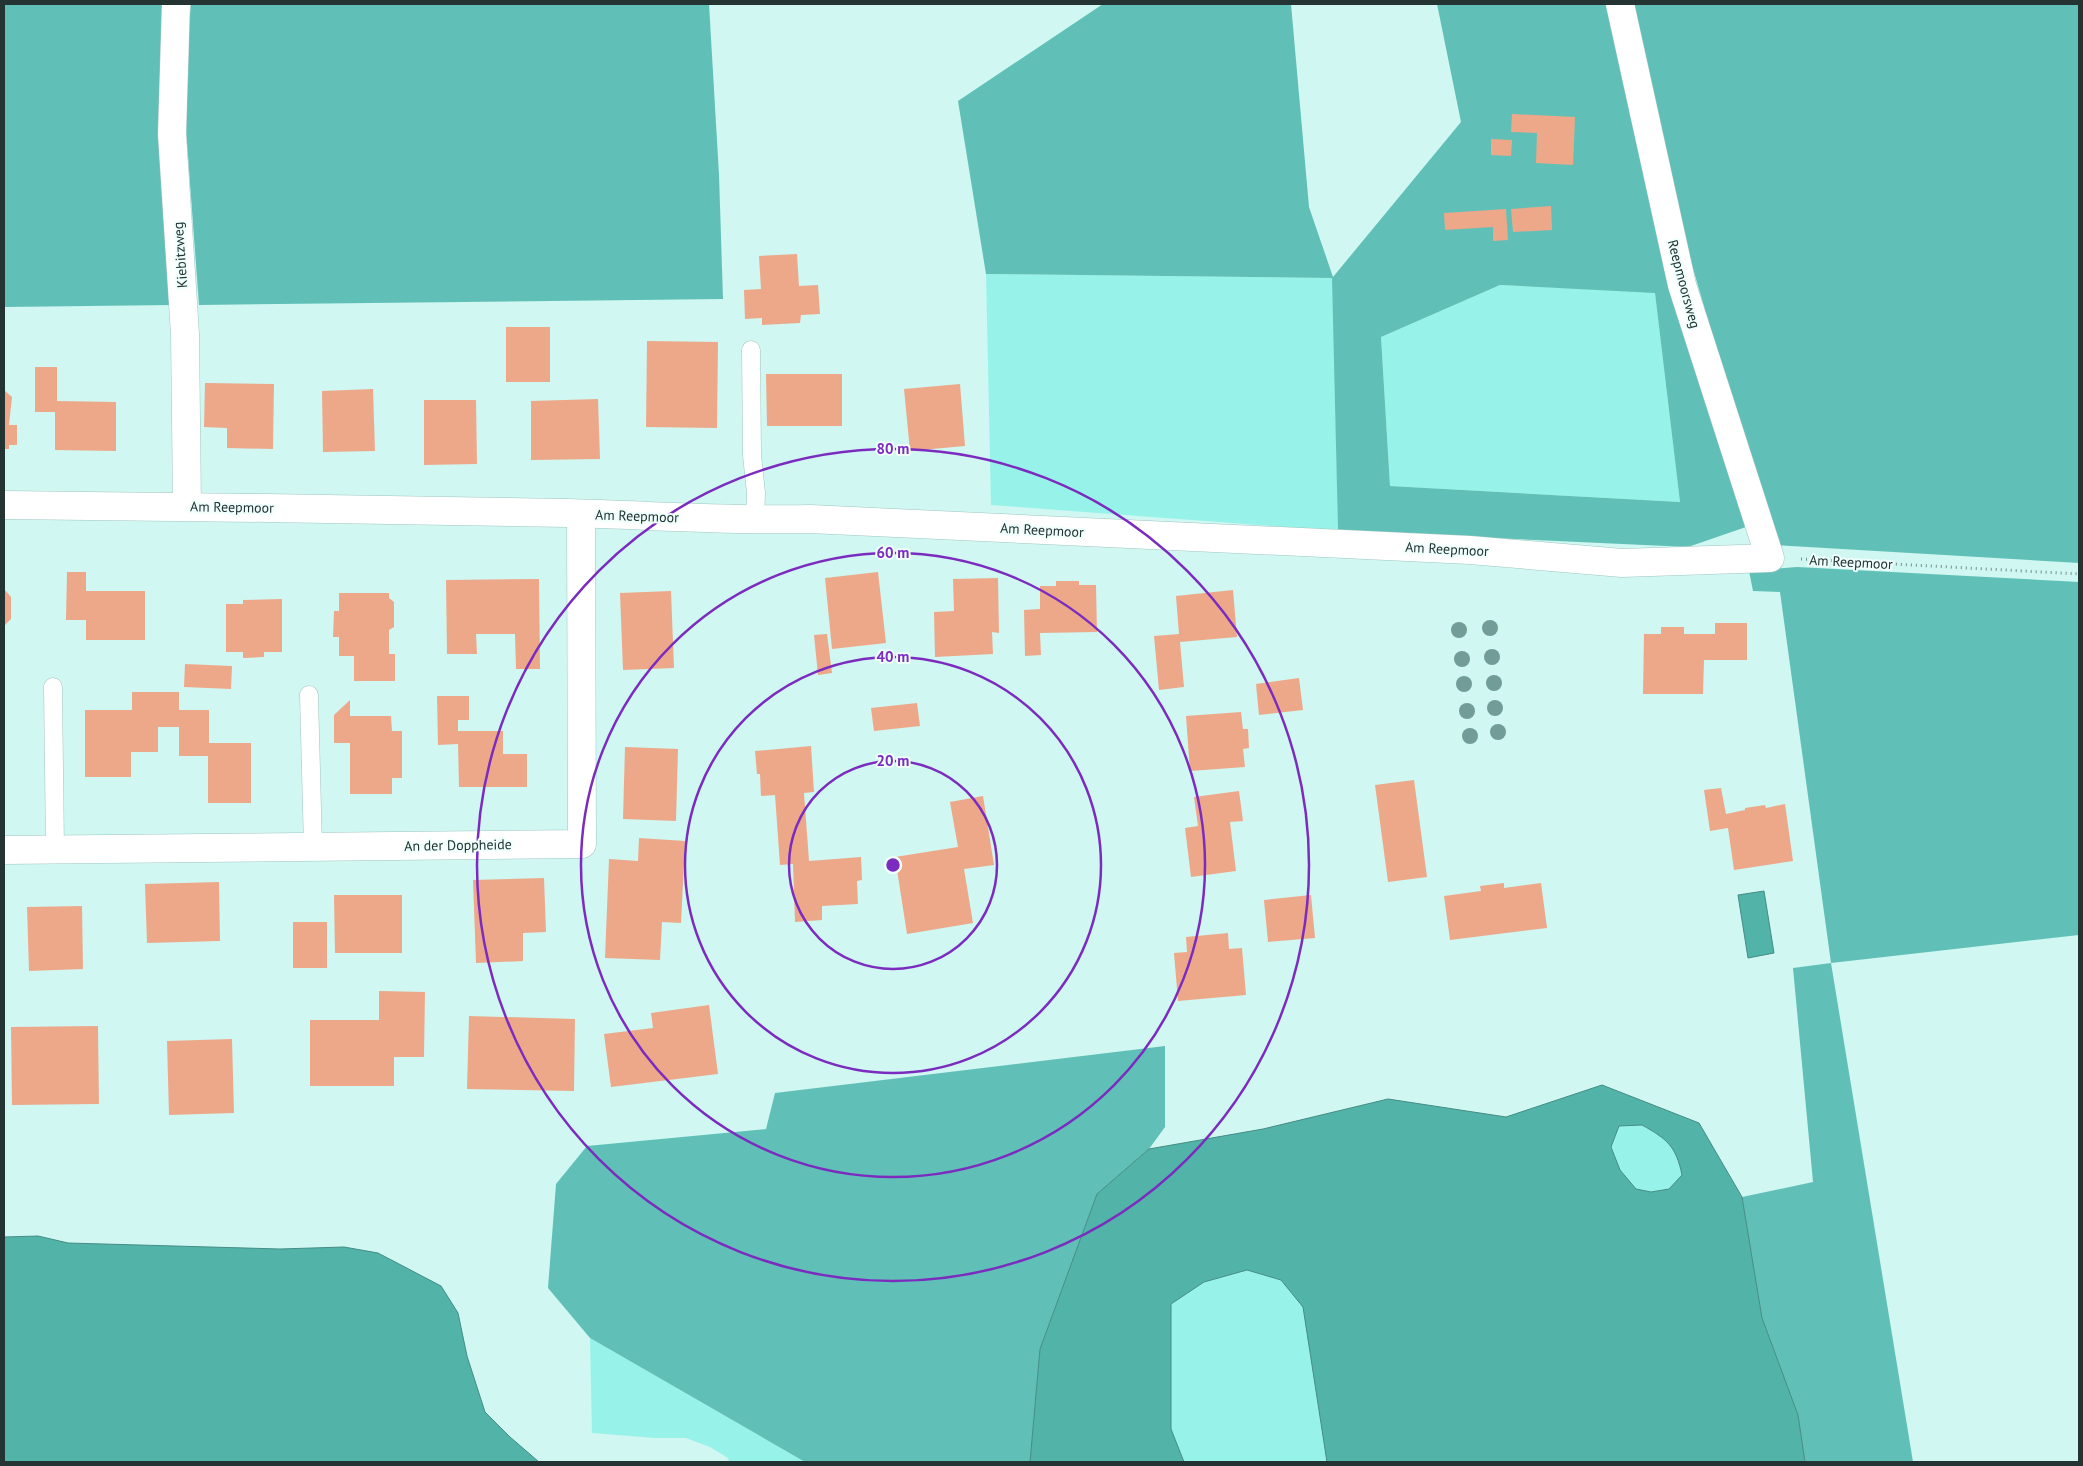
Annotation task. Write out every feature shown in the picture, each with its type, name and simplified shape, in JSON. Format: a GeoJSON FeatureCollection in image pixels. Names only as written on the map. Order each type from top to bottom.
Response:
{"type":"FeatureCollection","features":[{"type":"Feature","properties":{"kind":"street","name":"Kiebitzweg"},"geometry":{"type":"LineString","coordinates":[[176,4],[172,134],[185,334],[187,506]]}},
{"type":"Feature","properties":{"kind":"street","name":"Reepmoorsweg"},"geometry":{"type":"LineString","coordinates":[[1620,4],[1682,285],[1770,558]]}},
{"type":"Feature","properties":{"kind":"street","name":"Am Reepmoor"},"geometry":{"type":"LineString","coordinates":[[4,505],[187,506],[581,514],[755,520],[810,519],[1450,549],[1622,563],[1770,558]]}},
{"type":"Feature","properties":{"kind":"street","name":"An der Doppheide"},"geometry":{"type":"LineString","coordinates":[[4,850],[582,844],[581,514]]}},
{"type":"Feature","properties":{"kind":"lane"},"geometry":{"type":"LineString","coordinates":[[751,350],[752,455],[756,493],[755,520]]}},
{"type":"Feature","properties":{"kind":"lane"},"geometry":{"type":"LineString","coordinates":[[53,687],[55,850]]}},
{"type":"Feature","properties":{"kind":"lane"},"geometry":{"type":"LineString","coordinates":[[309,695],[313,847]]}},
{"type":"Feature","properties":{"kind":"path","name":"Am Reepmoor"},"geometry":{"type":"LineString","coordinates":[[1770,558],[2079,574]]}},
{"type":"Feature","properties":{"kind":"shaded area"},"geometry":{"type":"Polygon","coordinates":[[[4,4],[165,4],[173,305],[4,307],[4,4]]]}},
{"type":"Feature","properties":{"kind":"shaded area"},"geometry":{"type":"Polygon","coordinates":[[[191,4],[709,4],[719,175],[723,299],[199,305],[183,88],[191,4]]]}},
{"type":"Feature","properties":{"kind":"shaded area"},"geometry":{"type":"Polygon","coordinates":[[[1103,4],[1291,4],[1309,207],[1333,277],[1461,122],[1437,4],[1612,4],[1746,527],[1688,547],[1338,531],[1332,278],[986,274],[958,101],[1103,4]],[[1500,285],[1381,337],[1390,486],[1680,502],[1655,293],[1500,285]]]}},
{"type":"Feature","properties":{"kind":"shaded area"},"geometry":{"type":"Polygon","coordinates":[[[1631,4],[2079,4],[2079,563],[1773,545],[1690,258],[1631,4]]]}},
{"type":"Feature","properties":{"kind":"shaded area"},"geometry":{"type":"Polygon","coordinates":[[[986,274],[1333,278],[1338,531],[991,505],[986,274]]]}},
{"type":"Feature","properties":{"kind":"shaded area"},"geometry":{"type":"Polygon","coordinates":[[[1500,285],[1655,292],[1680,502],[1390,486],[1381,337],[1500,285]]]}},
{"type":"Feature","properties":{"kind":"shaded area"},"geometry":{"type":"Polygon","coordinates":[[[1797,567],[2079,582],[2079,935],[1831,963],[1780,592],[1753,591],[1749,571],[1797,567]]]}},
{"type":"Feature","properties":{"kind":"shaded area"},"geometry":{"type":"Polygon","coordinates":[[[1764,891],[1774,953],[1748,958],[1738,895],[1764,891]]]}},
{"type":"Feature","properties":{"kind":"shaded area"},"geometry":{"type":"Polygon","coordinates":[[[1831,963],[1913,1462],[1805,1462],[1798,1415],[1762,1318],[1742,1197],[1813,1182],[1793,968],[1831,963]]]}},
{"type":"Feature","properties":{"kind":"shaded area"},"geometry":{"type":"Polygon","coordinates":[[[1165,1046],[1165,1127],[1149,1149],[1097,1194],[1040,1349],[1030,1462],[805,1462],[590,1338],[548,1288],[556,1184],[587,1146],[766,1129],[775,1093],[1165,1046]]]}},
{"type":"Feature","properties":{"kind":"shaded area"},"geometry":{"type":"Polygon","coordinates":[[[1602,1085],[1699,1123],[1742,1197],[1762,1318],[1798,1415],[1805,1462],[1327,1462],[1303,1307],[1281,1280],[1247,1270],[1204,1282],[1171,1304],[1171,1429],[1184,1462],[1030,1462],[1040,1349],[1097,1194],[1149,1149],[1263,1129],[1388,1099],[1506,1117],[1602,1085]],[[1642,1125],[1619,1126],[1611,1147],[1620,1170],[1636,1189],[1651,1192],[1669,1189],[1682,1175],[1677,1157],[1669,1144],[1642,1125]]]}},
{"type":"Feature","properties":{"kind":"shaded area"},"geometry":{"type":"Polygon","coordinates":[[[1642,1125],[1664,1139],[1676,1156],[1682,1175],[1669,1189],[1651,1192],[1636,1189],[1620,1170],[1611,1147],[1619,1126],[1642,1125]]]}},
{"type":"Feature","properties":{"kind":"shaded area"},"geometry":{"type":"Polygon","coordinates":[[[38,1236],[68,1243],[280,1249],[344,1247],[378,1253],[441,1286],[458,1313],[467,1356],[485,1412],[539,1462],[4,1462],[4,1237],[38,1236]]]}},
{"type":"Feature","properties":{"kind":"shaded area"},"geometry":{"type":"Polygon","coordinates":[[[1247,1270],[1281,1280],[1303,1307],[1327,1462],[1184,1462],[1171,1429],[1171,1304],[1204,1282],[1247,1270]]]}},
{"type":"Feature","properties":{"kind":"shaded area"},"geometry":{"type":"Polygon","coordinates":[[[590,1338],[805,1462],[729,1462],[728,1458],[710,1447],[686,1438],[655,1438],[592,1433],[590,1338]]]}},
{"type":"Feature","properties":{"kind":"building"},"geometry":{"type":"Polygon","coordinates":[[[1512,114],[1575,117],[1573,165],[1536,163],[1537,133],[1511,132],[1512,114]]]}},
{"type":"Feature","properties":{"kind":"building"},"geometry":{"type":"Polygon","coordinates":[[[1491,139],[1512,140],[1511,156],[1491,155],[1491,139]]]}},
{"type":"Feature","properties":{"kind":"building"},"geometry":{"type":"Polygon","coordinates":[[[1551,206],[1552,230],[1513,232],[1511,209],[1551,206]]]}},
{"type":"Feature","properties":{"kind":"building"},"geometry":{"type":"Polygon","coordinates":[[[1506,209],[1508,240],[1493,241],[1493,227],[1445,230],[1444,213],[1506,209]]]}},
{"type":"Feature","properties":{"kind":"building"},"geometry":{"type":"Polygon","coordinates":[[[797,254],[799,286],[818,285],[820,314],[801,315],[800,323],[762,325],[762,318],[745,319],[744,290],[761,289],[759,256],[797,254]]]}},
{"type":"Feature","properties":{"kind":"building"},"geometry":{"type":"Polygon","coordinates":[[[506,327],[550,327],[550,382],[506,382],[506,327]]]}},
{"type":"Feature","properties":{"kind":"building"},"geometry":{"type":"Polygon","coordinates":[[[647,341],[718,342],[717,428],[646,427],[647,341]]]}},
{"type":"Feature","properties":{"kind":"building"},"geometry":{"type":"Polygon","coordinates":[[[35,367],[57,367],[57,401],[116,402],[116,451],[55,450],[55,412],[35,412],[35,367]]]}},
{"type":"Feature","properties":{"kind":"building"},"geometry":{"type":"Polygon","coordinates":[[[766,374],[842,374],[842,426],[767,426],[766,374]]]}},
{"type":"Feature","properties":{"kind":"building"},"geometry":{"type":"Polygon","coordinates":[[[205,383],[274,384],[273,449],[227,448],[227,428],[204,427],[205,383]]]}},
{"type":"Feature","properties":{"kind":"building"},"geometry":{"type":"Polygon","coordinates":[[[960,384],[965,446],[910,451],[904,389],[960,384]]]}},
{"type":"Feature","properties":{"kind":"building"},"geometry":{"type":"Polygon","coordinates":[[[373,389],[375,451],[323,452],[322,391],[373,389]]]}},
{"type":"Feature","properties":{"kind":"building"},"geometry":{"type":"Polygon","coordinates":[[[4,390],[12,397],[9,425],[17,425],[17,445],[9,445],[9,449],[4,449],[4,390]]]}},
{"type":"Feature","properties":{"kind":"building"},"geometry":{"type":"Polygon","coordinates":[[[598,399],[600,459],[531,460],[531,401],[598,399]]]}},
{"type":"Feature","properties":{"kind":"building"},"geometry":{"type":"Polygon","coordinates":[[[424,400],[476,400],[477,464],[424,465],[424,400]]]}},
{"type":"Feature","properties":{"kind":"building"},"geometry":{"type":"Polygon","coordinates":[[[67,572],[86,572],[86,591],[145,591],[145,640],[86,640],[86,620],[66,620],[67,572]]]}},
{"type":"Feature","properties":{"kind":"building"},"geometry":{"type":"Polygon","coordinates":[[[878,572],[886,643],[832,649],[825,578],[878,572]]]}},
{"type":"Feature","properties":{"kind":"building"},"geometry":{"type":"Polygon","coordinates":[[[998,578],[999,633],[992,632],[993,654],[935,657],[934,612],[954,611],[953,579],[998,578]]]}},
{"type":"Feature","properties":{"kind":"building"},"geometry":{"type":"Polygon","coordinates":[[[539,579],[540,669],[516,669],[515,634],[476,634],[477,654],[447,654],[446,580],[539,579]]]}},
{"type":"Feature","properties":{"kind":"building"},"geometry":{"type":"Polygon","coordinates":[[[1056,581],[1079,581],[1079,585],[1096,585],[1097,632],[1040,633],[1041,655],[1025,656],[1024,610],[1040,609],[1040,586],[1056,586],[1056,581]]]}},
{"type":"Feature","properties":{"kind":"building"},"geometry":{"type":"Polygon","coordinates":[[[4,589],[11,597],[11,619],[4,626],[4,589]]]}},
{"type":"Feature","properties":{"kind":"building"},"geometry":{"type":"Polygon","coordinates":[[[1233,590],[1237,637],[1180,642],[1184,687],[1159,690],[1154,636],[1179,634],[1176,596],[1233,590]]]}},
{"type":"Feature","properties":{"kind":"building"},"geometry":{"type":"Polygon","coordinates":[[[671,591],[674,668],[623,670],[620,593],[671,591]]]}},
{"type":"Feature","properties":{"kind":"building"},"geometry":{"type":"Polygon","coordinates":[[[339,593],[389,593],[389,598],[394,602],[394,627],[389,630],[389,654],[395,654],[395,681],[354,681],[354,656],[339,656],[339,637],[333,637],[334,611],[339,611],[339,593]]]}},
{"type":"Feature","properties":{"kind":"building"},"geometry":{"type":"Polygon","coordinates":[[[282,599],[282,652],[264,652],[264,657],[243,658],[243,652],[226,652],[226,604],[243,604],[243,600],[282,599]]]}},
{"type":"Feature","properties":{"kind":"building"},"geometry":{"type":"Polygon","coordinates":[[[1715,623],[1747,623],[1747,660],[1704,660],[1703,694],[1643,694],[1644,634],[1661,634],[1661,627],[1684,627],[1684,634],[1715,634],[1715,623]]]}},
{"type":"Feature","properties":{"kind":"building"},"geometry":{"type":"Polygon","coordinates":[[[827,634],[832,673],[818,675],[814,635],[827,634]]]}},
{"type":"Feature","properties":{"kind":"building"},"geometry":{"type":"Polygon","coordinates":[[[185,664],[232,666],[231,689],[184,687],[185,664]]]}},
{"type":"Feature","properties":{"kind":"building"},"geometry":{"type":"Polygon","coordinates":[[[1299,678],[1303,710],[1259,715],[1256,684],[1299,678]]]}},
{"type":"Feature","properties":{"kind":"building"},"geometry":{"type":"Polygon","coordinates":[[[132,692],[179,692],[179,710],[209,710],[209,743],[251,743],[251,803],[208,803],[208,756],[179,756],[179,727],[158,727],[158,752],[131,752],[131,777],[85,777],[85,710],[132,710],[132,692]]]}},
{"type":"Feature","properties":{"kind":"building"},"geometry":{"type":"Polygon","coordinates":[[[437,696],[469,696],[469,720],[458,720],[458,731],[503,731],[503,754],[527,754],[527,787],[459,787],[458,744],[438,745],[437,696]]]}},
{"type":"Feature","properties":{"kind":"building"},"geometry":{"type":"Polygon","coordinates":[[[350,700],[350,716],[391,716],[392,731],[402,731],[402,778],[392,778],[392,794],[350,794],[350,743],[334,743],[334,715],[350,700]]]}},
{"type":"Feature","properties":{"kind":"building"},"geometry":{"type":"Polygon","coordinates":[[[917,703],[920,726],[874,731],[871,708],[917,703]]]}},
{"type":"Feature","properties":{"kind":"building"},"geometry":{"type":"Polygon","coordinates":[[[1241,712],[1243,729],[1248,729],[1249,748],[1243,749],[1245,767],[1190,771],[1186,716],[1241,712]]]}},
{"type":"Feature","properties":{"kind":"building"},"geometry":{"type":"Polygon","coordinates":[[[811,746],[814,792],[804,793],[809,861],[861,857],[862,880],[857,881],[858,904],[822,906],[822,920],[795,922],[793,864],[780,865],[775,795],[761,796],[760,774],[757,774],[755,751],[811,746]]]}},
{"type":"Feature","properties":{"kind":"building"},"geometry":{"type":"Polygon","coordinates":[[[625,747],[678,749],[676,821],[623,819],[625,747]]]}},
{"type":"Feature","properties":{"kind":"building"},"geometry":{"type":"Polygon","coordinates":[[[1414,780],[1427,877],[1388,882],[1375,785],[1414,780]]]}},
{"type":"Feature","properties":{"kind":"building"},"geometry":{"type":"Polygon","coordinates":[[[1721,788],[1726,814],[1745,810],[1745,808],[1765,805],[1766,808],[1785,804],[1793,861],[1734,870],[1728,828],[1710,831],[1704,790],[1721,788]]]}},
{"type":"Feature","properties":{"kind":"building"},"geometry":{"type":"Polygon","coordinates":[[[1239,791],[1243,821],[1230,822],[1236,871],[1191,877],[1185,828],[1198,826],[1194,797],[1239,791]]]}},
{"type":"Feature","properties":{"kind":"building"},"geometry":{"type":"Polygon","coordinates":[[[983,796],[994,865],[964,869],[973,923],[907,934],[895,857],[958,847],[950,802],[983,796]]]}},
{"type":"Feature","properties":{"kind":"building"},"geometry":{"type":"Polygon","coordinates":[[[639,838],[685,841],[681,923],[662,922],[660,960],[605,958],[609,859],[638,861],[639,838]]]}},
{"type":"Feature","properties":{"kind":"building"},"geometry":{"type":"Polygon","coordinates":[[[544,878],[546,932],[523,933],[523,961],[476,963],[473,880],[544,878]]]}},
{"type":"Feature","properties":{"kind":"building"},"geometry":{"type":"Polygon","coordinates":[[[219,882],[220,941],[147,943],[145,884],[219,882]]]}},
{"type":"Feature","properties":{"kind":"building"},"geometry":{"type":"Polygon","coordinates":[[[1504,883],[1504,888],[1541,883],[1547,928],[1450,940],[1444,896],[1481,891],[1480,886],[1504,883]]]}},
{"type":"Feature","properties":{"kind":"building"},"geometry":{"type":"Polygon","coordinates":[[[334,895],[402,895],[402,953],[335,953],[334,895]]]}},
{"type":"Feature","properties":{"kind":"building"},"geometry":{"type":"Polygon","coordinates":[[[1311,895],[1315,938],[1268,942],[1264,900],[1311,895]]]}},
{"type":"Feature","properties":{"kind":"building"},"geometry":{"type":"Polygon","coordinates":[[[82,906],[83,969],[29,971],[27,907],[82,906]]]}},
{"type":"Feature","properties":{"kind":"building"},"geometry":{"type":"Polygon","coordinates":[[[293,922],[327,922],[327,968],[293,968],[293,922]]]}},
{"type":"Feature","properties":{"kind":"building"},"geometry":{"type":"Polygon","coordinates":[[[1228,933],[1229,949],[1242,948],[1246,995],[1178,1001],[1174,953],[1187,952],[1186,937],[1228,933]]]}},
{"type":"Feature","properties":{"kind":"building"},"geometry":{"type":"Polygon","coordinates":[[[379,991],[425,992],[424,1057],[394,1057],[394,1086],[310,1086],[310,1020],[379,1020],[379,991]]]}},
{"type":"Feature","properties":{"kind":"building"},"geometry":{"type":"Polygon","coordinates":[[[709,1005],[718,1074],[611,1087],[604,1034],[653,1028],[651,1013],[709,1005]]]}},
{"type":"Feature","properties":{"kind":"building"},"geometry":{"type":"Polygon","coordinates":[[[469,1016],[575,1019],[574,1091],[467,1089],[469,1016]]]}},
{"type":"Feature","properties":{"kind":"building"},"geometry":{"type":"Polygon","coordinates":[[[98,1026],[99,1104],[12,1105],[11,1027],[98,1026]]]}},
{"type":"Feature","properties":{"kind":"building"},"geometry":{"type":"Polygon","coordinates":[[[232,1039],[234,1113],[169,1115],[167,1041],[232,1039]]]}}]}
